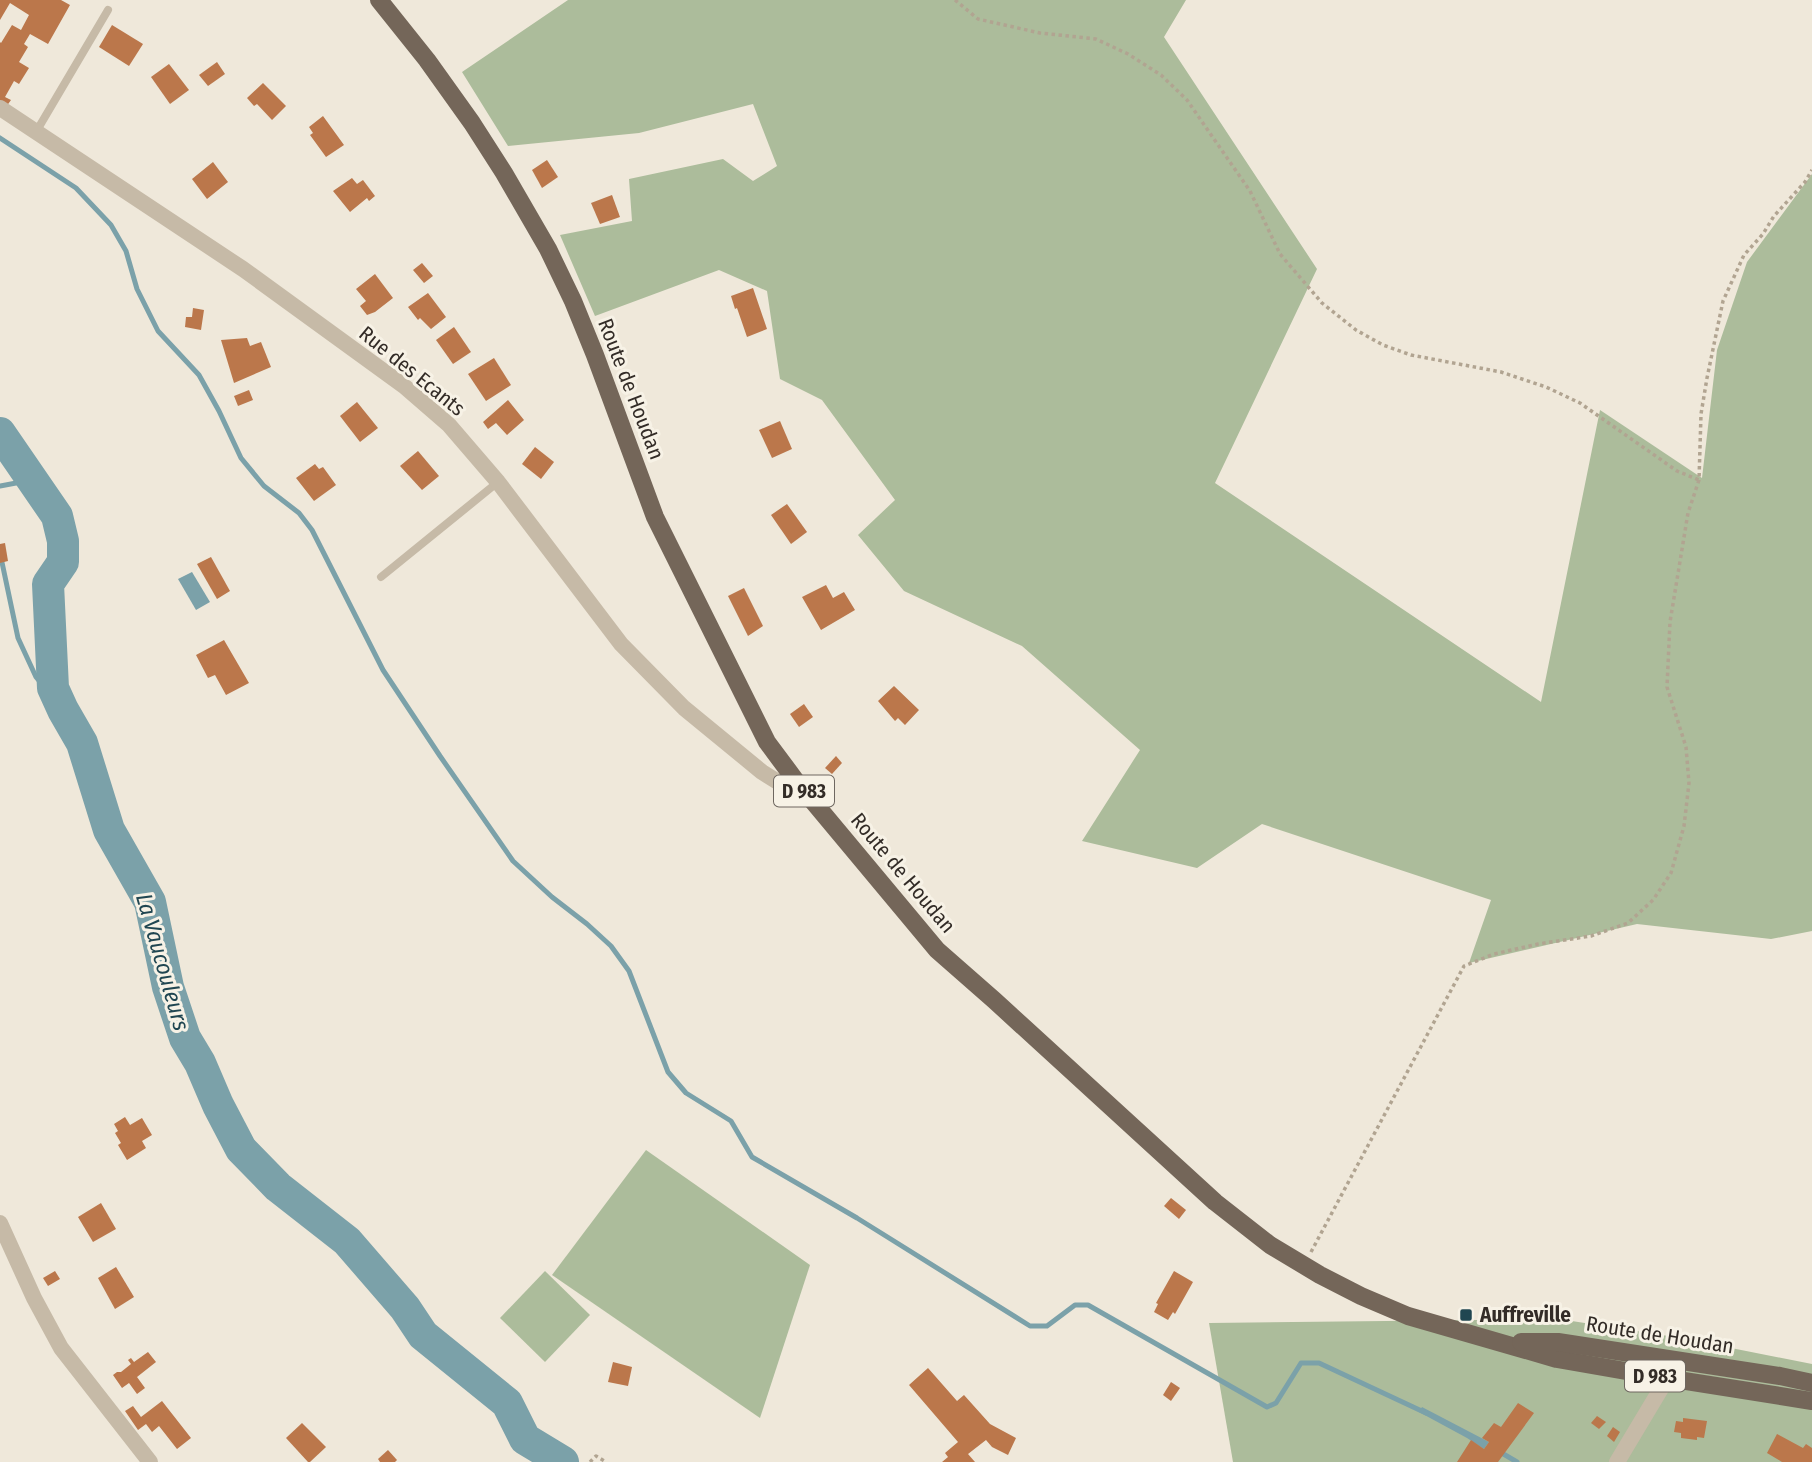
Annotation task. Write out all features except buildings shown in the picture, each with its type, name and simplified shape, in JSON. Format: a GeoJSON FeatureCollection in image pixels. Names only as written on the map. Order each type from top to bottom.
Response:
{"type":"FeatureCollection","features":[{"type":"Feature","properties":{"kind":"main road","name":"Route de Houdan"},"geometry":{"type":"LineString","coordinates":[[379,0],[427,60],[472,123],[548,249],[595,355],[655,517],[766,742],[937,950],[1215,1202],[1265,1241],[1304,1266],[1354,1292],[1408,1316],[1557,1359],[1812,1401]]}},
{"type":"Feature","properties":{"kind":"main road","name":"Route de Houdan"},"geometry":{"type":"LineString","coordinates":[[1500,1342],[1558,1342],[1812,1383]]}},
{"type":"Feature","properties":{"kind":"street","name":"Rue des Ecants"},"geometry":{"type":"LineString","coordinates":[[0,108],[243,269],[404,386],[449,425],[498,482],[621,644],[684,708],[762,772],[786,787],[796,781]]}},
{"type":"Feature","properties":{"kind":"street"},"geometry":{"type":"LineString","coordinates":[[0,1223],[34,1298],[61,1348],[150,1462]]}},
{"type":"Feature","properties":{"kind":"street"},"geometry":{"type":"LineString","coordinates":[[1617,1462],[1666,1378],[1671,1360]]}},
{"type":"Feature","properties":{"kind":"lane"},"geometry":{"type":"LineString","coordinates":[[36,132],[108,10]]}},
{"type":"Feature","properties":{"kind":"lane"},"geometry":{"type":"LineString","coordinates":[[381,577],[498,482]]}},
{"type":"Feature","properties":{"kind":"path"},"geometry":{"type":"LineString","coordinates":[[955,0],[978,19],[1040,33],[1096,39],[1128,54],[1161,75],[1187,100],[1250,191],[1280,254],[1322,303],[1356,330],[1383,345],[1411,355],[1502,372],[1546,387],[1580,403],[1677,471],[1699,480]]}},
{"type":"Feature","properties":{"kind":"path"},"geometry":{"type":"LineString","coordinates":[[1304,1266],[1464,966],[1494,954],[1591,936],[1628,923],[1653,900],[1671,873],[1684,826],[1689,783],[1686,747],[1667,687],[1670,622],[1688,513],[1699,480],[1701,414],[1723,301],[1744,254],[1763,234],[1774,216],[1805,182],[1812,170]]}},
{"type":"Feature","properties":{"kind":"path"},"geometry":{"type":"LineString","coordinates":[[590,1462],[596,1457],[606,1462]]}},
{"type":"Feature","properties":{"kind":"green space"},"geometry":{"type":"Polygon","coordinates":[[[568,0],[1186,0],[1164,37],[1317,269],[1215,483],[1541,702],[1600,410],[1702,478],[1717,350],[1747,262],[1812,174],[1812,931],[1771,939],[1637,924],[1469,963],[1491,900],[1262,824],[1197,868],[1082,841],[1140,750],[1022,646],[904,591],[858,535],[895,500],[822,400],[780,379],[767,291],[719,270],[595,316],[560,235],[632,221],[629,179],[723,159],[753,181],[777,166],[753,104],[639,133],[508,146],[462,72],[568,0]]]}},
{"type":"Feature","properties":{"kind":"green space"},"geometry":{"type":"Polygon","coordinates":[[[646,1150],[810,1265],[760,1418],[552,1275],[646,1150]]]}},
{"type":"Feature","properties":{"kind":"green space"},"geometry":{"type":"Polygon","coordinates":[[[545,1271],[590,1315],[545,1362],[500,1318],[545,1271]]]}},
{"type":"Feature","properties":{"kind":"green space"},"geometry":{"type":"Polygon","coordinates":[[[1559,1319],[1681,1338],[1812,1364],[1812,1462],[1233,1462],[1209,1323],[1559,1319]]]}},
{"type":"Feature","properties":{"kind":"water"},"geometry":{"type":"Polygon","coordinates":[[[192,572],[210,602],[196,610],[178,579],[192,572]]]}},
{"type":"Feature","properties":{"kind":"water"},"geometry":{"type":"Polygon","coordinates":[[[1422,1407],[1489,1442],[1484,1449],[1419,1412],[1422,1407]]]}},
{"type":"Feature","properties":{"kind":"waterway"},"geometry":{"type":"LineString","coordinates":[[0,138],[76,188],[111,225],[126,251],[137,289],[158,331],[199,375],[241,458],[264,486],[299,513],[312,530],[383,670],[440,756],[513,861],[611,946],[629,971],[668,1072],[686,1093],[731,1121],[752,1157],[857,1218],[1030,1326],[1047,1326],[1075,1305],[1088,1305],[1267,1407],[1276,1403],[1301,1363],[1319,1363],[1426,1413]]}},
{"type":"Feature","properties":{"kind":"waterway","name":"La Vaucouleurs"},"geometry":{"type":"LineString","coordinates":[[0,433],[57,516],[63,541],[63,562],[48,584],[53,688],[82,743],[109,830],[150,902],[168,987],[185,1038],[200,1063],[241,1149],[278,1187],[347,1241],[405,1308],[423,1335],[507,1403],[525,1439],[563,1462]]}},
{"type":"Feature","properties":{"kind":"waterway"},"geometry":{"type":"LineString","coordinates":[[0,486],[32,480]]}},
{"type":"Feature","properties":{"kind":"waterway"},"geometry":{"type":"LineString","coordinates":[[0,553],[18,638],[36,677],[63,710]]}},
{"type":"Feature","properties":{"kind":"waterway"},"geometry":{"type":"LineString","coordinates":[[1500,1452],[1517,1462]]}},
{"type":"Feature","properties":{"kind":"place","name":"Auffreville"},"geometry":{"type":"Point","coordinates":[1466,1315]}}]}
